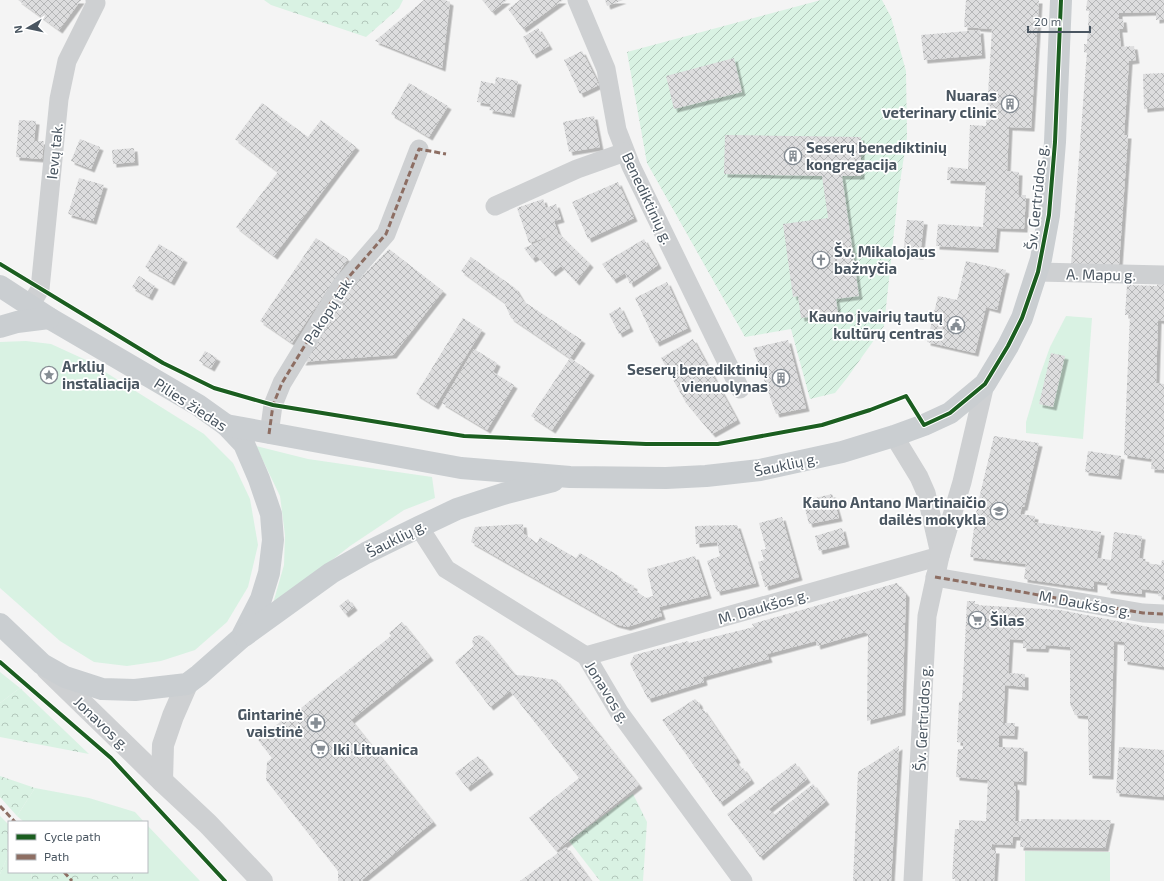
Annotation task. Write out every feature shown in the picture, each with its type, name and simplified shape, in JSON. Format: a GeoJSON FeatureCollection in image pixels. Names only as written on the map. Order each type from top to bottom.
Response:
{"type":"FeatureCollection","features":[{"type":"Feature","properties":{"kind":"main road","name":"Šv. Gertrūdos g."},"geometry":{"type":"LineString","coordinates":[[985,384],[1008,346],[1022,318],[1038,272],[1049,215],[1055,142],[1061,0]]}},
{"type":"Feature","properties":{"kind":"main road"},"geometry":{"type":"LineString","coordinates":[[0,286],[49,318]]}},
{"type":"Feature","properties":{"kind":"main road"},"geometry":{"type":"LineString","coordinates":[[0,327],[17,322],[49,318]]}},
{"type":"Feature","properties":{"kind":"main road","name":"Pilies žiedas"},"geometry":{"type":"LineString","coordinates":[[49,318],[198,405],[226,425],[244,444],[259,479],[271,514],[273,540],[269,573],[263,592],[241,638],[187,684]]}},
{"type":"Feature","properties":{"kind":"main road","name":"Šauklių g."},"geometry":{"type":"LineString","coordinates":[[226,425],[461,468],[570,477],[706,476],[760,470],[842,452],[894,436],[924,425],[950,413],[985,384]]}},
{"type":"Feature","properties":{"kind":"main road","name":"Šauklių g."},"geometry":{"type":"LineString","coordinates":[[241,638],[331,573],[419,526],[457,509],[503,494],[570,477]]}},
{"type":"Feature","properties":{"kind":"main road"},"geometry":{"type":"LineString","coordinates":[[0,624],[42,664],[65,678],[102,689],[135,690],[187,684]]}},
{"type":"Feature","properties":{"kind":"street","name":"Ievų tak."},"geometry":{"type":"LineString","coordinates":[[30,306],[40,289],[59,99],[67,61],[96,3],[95,0]]}},
{"type":"Feature","properties":{"kind":"street","name":"Benediktinių g."},"geometry":{"type":"LineString","coordinates":[[577,0],[591,30],[606,69],[617,130],[625,152],[740,389]]}},
{"type":"Feature","properties":{"kind":"street","name":"Pakopų tak."},"geometry":{"type":"LineString","coordinates":[[269,434],[272,405],[282,383],[341,286],[386,234],[419,149]]}},
{"type":"Feature","properties":{"kind":"street"},"geometry":{"type":"LineString","coordinates":[[495,206],[577,169],[625,152]]}},
{"type":"Feature","properties":{"kind":"street","name":"A. Mapu g."},"geometry":{"type":"LineString","coordinates":[[1038,272],[1164,275]]}},
{"type":"Feature","properties":{"kind":"street","name":"Šv. Gertrūdos g."},"geometry":{"type":"LineString","coordinates":[[914,881],[928,616],[940,556],[962,482],[985,384]]}},
{"type":"Feature","properties":{"kind":"street","name":"Šv. Gertrūdos g."},"geometry":{"type":"LineString","coordinates":[[894,436],[919,477],[926,493],[940,556]]}},
{"type":"Feature","properties":{"kind":"street","name":"Jonavos g."},"geometry":{"type":"LineString","coordinates":[[419,526],[446,569],[586,656],[619,712],[743,881]]}},
{"type":"Feature","properties":{"kind":"street","name":"M. Daukšos g."},"geometry":{"type":"LineString","coordinates":[[586,656],[940,556]]}},
{"type":"Feature","properties":{"kind":"street","name":"M. Daukšos g."},"geometry":{"type":"LineString","coordinates":[[935,577],[1144,613],[1164,614]]}},
{"type":"Feature","properties":{"kind":"street","name":"Jonavos g."},"geometry":{"type":"LineString","coordinates":[[42,664],[208,824],[262,881]]}},
{"type":"Feature","properties":{"kind":"street"},"geometry":{"type":"LineString","coordinates":[[162,781],[163,745],[173,716],[187,684]]}},
{"type":"Feature","properties":{"kind":"green space"},"geometry":{"type":"Polygon","coordinates":[[[264,0],[403,0],[399,8],[366,37],[271,5],[264,0]]]}},
{"type":"Feature","properties":{"kind":"green space"},"geometry":{"type":"Polygon","coordinates":[[[821,0],[882,0],[891,17],[906,71],[907,137],[898,195],[884,326],[835,393],[810,399],[791,329],[745,337],[647,163],[627,52],[821,0]]]}},
{"type":"Feature","properties":{"kind":"green space"},"geometry":{"type":"Polygon","coordinates":[[[1066,316],[1092,318],[1083,439],[1026,433],[1026,422],[1040,375],[1050,347],[1066,316]]]}},
{"type":"Feature","properties":{"kind":"green space"},"geometry":{"type":"Polygon","coordinates":[[[26,341],[51,344],[86,360],[204,434],[233,463],[250,499],[258,545],[248,587],[227,622],[195,650],[161,661],[127,666],[94,662],[60,641],[0,588],[0,342],[26,341]]]}},
{"type":"Feature","properties":{"kind":"green space"},"geometry":{"type":"Polygon","coordinates":[[[256,446],[308,459],[432,477],[435,498],[404,510],[350,546],[272,607],[284,565],[285,535],[280,496],[256,446]]]}},
{"type":"Feature","properties":{"kind":"green space"},"geometry":{"type":"Polygon","coordinates":[[[0,672],[20,688],[0,703],[0,672]]]}},
{"type":"Feature","properties":{"kind":"green space"},"geometry":{"type":"Polygon","coordinates":[[[20,688],[89,754],[0,737],[0,703],[20,688]]]}},
{"type":"Feature","properties":{"kind":"green space"},"geometry":{"type":"Polygon","coordinates":[[[0,776],[35,788],[17,816],[0,797],[0,776]]]}},
{"type":"Feature","properties":{"kind":"green space"},"geometry":{"type":"Polygon","coordinates":[[[35,788],[89,798],[135,812],[143,821],[23,821],[17,816],[35,788]]]}},
{"type":"Feature","properties":{"kind":"green space"},"geometry":{"type":"Polygon","coordinates":[[[633,794],[647,822],[643,881],[600,881],[569,841],[633,794]]]}},
{"type":"Feature","properties":{"kind":"green space"},"geometry":{"type":"Polygon","coordinates":[[[0,816],[8,824],[8,842],[7,858],[0,874],[0,816]]]}},
{"type":"Feature","properties":{"kind":"green space"},"geometry":{"type":"Polygon","coordinates":[[[148,826],[200,881],[135,881],[131,873],[148,873],[148,826]]]}},
{"type":"Feature","properties":{"kind":"green space"},"geometry":{"type":"Polygon","coordinates":[[[8,849],[8,873],[32,873],[31,881],[0,881],[0,874],[7,858],[8,849]]]}},
{"type":"Feature","properties":{"kind":"green space"},"geometry":{"type":"Polygon","coordinates":[[[1025,851],[1110,852],[1110,881],[1025,881],[1025,851]]]}},
{"type":"Feature","properties":{"kind":"green space"},"geometry":{"type":"Polygon","coordinates":[[[32,873],[131,873],[135,881],[31,881],[32,873]]]}},
{"type":"Feature","properties":{"kind":"building"},"geometry":{"type":"Polygon","coordinates":[[[18,0],[81,0],[59,30],[18,0]]]}},
{"type":"Feature","properties":{"kind":"building"},"geometry":{"type":"Polygon","coordinates":[[[424,0],[445,0],[450,2],[442,68],[375,41],[424,0]]]}},
{"type":"Feature","properties":{"kind":"building"},"geometry":{"type":"Polygon","coordinates":[[[482,0],[507,0],[492,12],[482,0]]]}},
{"type":"Feature","properties":{"kind":"building"},"geometry":{"type":"Polygon","coordinates":[[[520,0],[563,0],[523,29],[508,9],[520,0]]]}},
{"type":"Feature","properties":{"kind":"building"},"geometry":{"type":"Polygon","coordinates":[[[605,0],[623,0],[607,6],[605,0]]]}},
{"type":"Feature","properties":{"kind":"building"},"geometry":{"type":"Polygon","coordinates":[[[966,0],[1039,0],[1031,128],[1009,127],[1007,171],[1019,172],[1018,195],[1026,195],[1024,229],[997,228],[995,249],[936,246],[938,224],[983,227],[986,182],[947,180],[948,167],[968,169],[970,125],[986,126],[992,29],[964,27],[966,0]]]}},
{"type":"Feature","properties":{"kind":"building"},"geometry":{"type":"Polygon","coordinates":[[[1164,0],[1164,19],[1156,20],[1156,12],[1119,13],[1119,19],[1123,19],[1124,29],[1119,29],[1121,47],[1134,46],[1136,60],[1129,61],[1124,135],[1128,135],[1119,265],[1071,264],[1087,53],[1084,52],[1084,44],[1087,44],[1089,11],[1086,11],[1087,1],[1164,0]]]}},
{"type":"Feature","properties":{"kind":"building"},"geometry":{"type":"Polygon","coordinates":[[[538,28],[549,46],[533,55],[523,37],[538,28]]]}},
{"type":"Feature","properties":{"kind":"building"},"geometry":{"type":"Polygon","coordinates":[[[980,30],[982,55],[924,60],[921,35],[980,30]]]}},
{"type":"Feature","properties":{"kind":"building"},"geometry":{"type":"Polygon","coordinates":[[[582,51],[599,85],[580,94],[564,60],[582,51]]]}},
{"type":"Feature","properties":{"kind":"building"},"geometry":{"type":"Polygon","coordinates":[[[734,58],[742,92],[674,109],[666,76],[734,58]]]}},
{"type":"Feature","properties":{"kind":"building"},"geometry":{"type":"Polygon","coordinates":[[[1164,73],[1164,107],[1144,109],[1143,74],[1164,73]]]}},
{"type":"Feature","properties":{"kind":"building"},"geometry":{"type":"Polygon","coordinates":[[[496,77],[518,81],[511,114],[489,110],[491,104],[477,102],[481,81],[495,84],[496,77]]]}},
{"type":"Feature","properties":{"kind":"building"},"geometry":{"type":"Polygon","coordinates":[[[409,83],[448,106],[429,137],[391,114],[409,83]]]}},
{"type":"Feature","properties":{"kind":"building"},"geometry":{"type":"Polygon","coordinates":[[[262,103],[308,137],[321,120],[356,147],[274,256],[236,227],[278,172],[235,139],[262,103]]]}},
{"type":"Feature","properties":{"kind":"building"},"geometry":{"type":"Polygon","coordinates":[[[594,116],[600,147],[569,152],[563,122],[594,116]]]}},
{"type":"Feature","properties":{"kind":"building"},"geometry":{"type":"Polygon","coordinates":[[[19,120],[36,121],[34,141],[44,141],[42,159],[16,157],[19,120]]]}},
{"type":"Feature","properties":{"kind":"building"},"geometry":{"type":"Polygon","coordinates":[[[725,135],[861,137],[861,176],[842,176],[859,296],[836,299],[838,313],[801,318],[798,296],[793,297],[783,224],[828,218],[822,176],[724,174],[725,135]]]}},
{"type":"Feature","properties":{"kind":"building"},"geometry":{"type":"Polygon","coordinates":[[[80,139],[100,147],[91,169],[71,161],[80,139]]]}},
{"type":"Feature","properties":{"kind":"building"},"geometry":{"type":"Polygon","coordinates":[[[134,148],[135,162],[113,164],[112,150],[134,148]]]}},
{"type":"Feature","properties":{"kind":"building"},"geometry":{"type":"Polygon","coordinates":[[[79,178],[104,185],[93,221],[68,214],[79,178]]]}},
{"type":"Feature","properties":{"kind":"building"},"geometry":{"type":"Polygon","coordinates":[[[618,182],[634,218],[588,239],[572,202],[618,182]]]}},
{"type":"Feature","properties":{"kind":"building"},"geometry":{"type":"Polygon","coordinates":[[[543,199],[546,208],[556,204],[561,219],[554,221],[558,233],[590,264],[576,282],[561,266],[552,273],[537,256],[532,259],[524,248],[554,235],[529,243],[517,208],[543,199]]]}},
{"type":"Feature","properties":{"kind":"building"},"geometry":{"type":"Polygon","coordinates":[[[907,220],[924,221],[920,256],[903,254],[907,220]]]}},
{"type":"Feature","properties":{"kind":"building"},"geometry":{"type":"Polygon","coordinates":[[[316,238],[348,259],[292,343],[260,321],[316,238]]]}},
{"type":"Feature","properties":{"kind":"building"},"geometry":{"type":"Polygon","coordinates":[[[644,239],[658,265],[630,284],[625,273],[613,280],[602,264],[644,239]]]}},
{"type":"Feature","properties":{"kind":"building"},"geometry":{"type":"Polygon","coordinates":[[[159,244],[184,259],[171,282],[145,267],[159,244]]]}},
{"type":"Feature","properties":{"kind":"building"},"geometry":{"type":"Polygon","coordinates":[[[389,249],[443,291],[393,355],[302,362],[341,297],[389,249]]]}},
{"type":"Feature","properties":{"kind":"building"},"geometry":{"type":"Polygon","coordinates":[[[471,257],[515,288],[523,301],[582,340],[570,358],[511,318],[504,302],[461,271],[471,257]]]}},
{"type":"Feature","properties":{"kind":"building"},"geometry":{"type":"Polygon","coordinates":[[[966,261],[1006,270],[997,310],[986,307],[975,353],[927,342],[938,296],[957,300],[966,261]]]}},
{"type":"Feature","properties":{"kind":"building"},"geometry":{"type":"Polygon","coordinates":[[[139,276],[155,286],[149,297],[132,287],[139,276]]]}},
{"type":"Feature","properties":{"kind":"building"},"geometry":{"type":"Polygon","coordinates":[[[1157,280],[1164,281],[1164,321],[1158,320],[1156,383],[1164,384],[1164,470],[1151,469],[1152,459],[1124,455],[1130,315],[1125,315],[1127,285],[1157,286],[1157,280]]]}},
{"type":"Feature","properties":{"kind":"building"},"geometry":{"type":"Polygon","coordinates":[[[667,282],[688,328],[656,343],[635,298],[667,282]]]}},
{"type":"Feature","properties":{"kind":"building"},"geometry":{"type":"Polygon","coordinates":[[[620,307],[630,328],[619,334],[609,314],[620,307]]]}},
{"type":"Feature","properties":{"kind":"building"},"geometry":{"type":"Polygon","coordinates":[[[463,318],[482,330],[435,406],[416,394],[463,318]]]}},
{"type":"Feature","properties":{"kind":"building"},"geometry":{"type":"Polygon","coordinates":[[[693,339],[737,420],[712,434],[686,403],[661,358],[693,339]]]}},
{"type":"Feature","properties":{"kind":"building","name":"Seserų benediktinių vienuolynas"},"geometry":{"type":"Polygon","coordinates":[[[788,340],[806,408],[776,414],[753,348],[788,340]]]}},
{"type":"Feature","properties":{"kind":"building"},"geometry":{"type":"Polygon","coordinates":[[[474,349],[497,363],[493,372],[514,385],[487,430],[442,403],[474,349]]]}},
{"type":"Feature","properties":{"kind":"building"},"geometry":{"type":"Polygon","coordinates":[[[205,351],[217,358],[211,368],[199,361],[205,351]]]}},
{"type":"Feature","properties":{"kind":"building"},"geometry":{"type":"Polygon","coordinates":[[[1051,353],[1065,356],[1053,407],[1039,404],[1051,353]]]}},
{"type":"Feature","properties":{"kind":"building"},"geometry":{"type":"Polygon","coordinates":[[[570,358],[591,372],[552,430],[531,416],[570,358]]]}},
{"type":"Feature","properties":{"kind":"building","name":"Kauno Antano Martinaičio dailės mokykla"},"geometry":{"type":"Polygon","coordinates":[[[994,436],[1039,443],[1024,507],[1022,507],[1020,514],[1035,516],[1034,522],[1101,532],[1097,558],[1111,560],[1114,532],[1142,536],[1139,558],[1146,559],[1145,563],[1161,565],[1162,560],[1164,560],[1164,597],[1158,596],[1159,591],[1142,589],[1142,594],[1107,590],[1108,583],[1094,581],[1094,589],[1024,579],[1026,564],[970,557],[977,507],[994,436]]]}},
{"type":"Feature","properties":{"kind":"building"},"geometry":{"type":"Polygon","coordinates":[[[1088,451],[1121,456],[1118,476],[1085,472],[1088,451]]]}},
{"type":"Feature","properties":{"kind":"building"},"geometry":{"type":"Polygon","coordinates":[[[832,494],[839,518],[809,524],[803,501],[832,494]]]}},
{"type":"Feature","properties":{"kind":"building"},"geometry":{"type":"Polygon","coordinates":[[[782,517],[799,577],[765,587],[758,562],[764,560],[761,550],[766,549],[759,523],[782,517]]]}},
{"type":"Feature","properties":{"kind":"building"},"geometry":{"type":"Polygon","coordinates":[[[523,524],[524,534],[537,543],[540,537],[576,558],[580,553],[619,576],[618,578],[634,586],[633,589],[646,598],[653,596],[647,569],[695,556],[708,595],[659,607],[662,616],[627,627],[615,624],[471,542],[475,527],[523,524]]]}},
{"type":"Feature","properties":{"kind":"building"},"geometry":{"type":"Polygon","coordinates":[[[737,525],[756,583],[717,592],[707,561],[720,556],[717,542],[696,544],[695,526],[737,525]]]}},
{"type":"Feature","properties":{"kind":"building"},"geometry":{"type":"Polygon","coordinates":[[[842,528],[846,544],[819,551],[815,536],[842,528]]]}},
{"type":"Feature","properties":{"kind":"building"},"geometry":{"type":"Polygon","coordinates":[[[897,583],[906,594],[902,712],[867,721],[868,634],[865,632],[817,646],[816,641],[767,654],[769,659],[703,677],[704,682],[648,699],[630,664],[634,655],[688,641],[689,643],[754,627],[752,624],[897,583]]]}},
{"type":"Feature","properties":{"kind":"building"},"geometry":{"type":"Polygon","coordinates":[[[348,599],[354,607],[345,614],[339,606],[348,599]]]}},
{"type":"Feature","properties":{"kind":"building"},"geometry":{"type":"Polygon","coordinates":[[[967,601],[975,601],[975,605],[1060,610],[1164,630],[1164,667],[1124,661],[1124,642],[1114,641],[1110,776],[1089,775],[1088,716],[1075,715],[1070,704],[1070,647],[1046,645],[1045,649],[1023,648],[1023,640],[1010,639],[1008,673],[1025,674],[1025,687],[1005,685],[1003,723],[1015,723],[1014,736],[999,735],[999,747],[1024,748],[1023,782],[1014,781],[1014,786],[1016,787],[1015,821],[1021,821],[1021,819],[1111,820],[1105,848],[1020,847],[1021,837],[1013,837],[1012,845],[992,844],[992,850],[996,850],[994,881],[955,881],[955,879],[952,879],[955,829],[959,829],[959,820],[986,821],[988,780],[956,777],[958,749],[963,749],[963,743],[957,742],[959,702],[962,701],[967,601]]]}},
{"type":"Feature","properties":{"kind":"building","name":"Iki Lituanica"},"geometry":{"type":"Polygon","coordinates":[[[402,622],[430,657],[351,720],[433,822],[362,880],[363,881],[338,881],[338,871],[266,780],[267,762],[272,758],[258,740],[285,718],[286,720],[391,636],[389,633],[402,622]]]}},
{"type":"Feature","properties":{"kind":"building"},"geometry":{"type":"Polygon","coordinates":[[[479,635],[484,637],[515,675],[556,680],[639,785],[556,851],[529,818],[579,778],[510,691],[490,707],[455,662],[474,646],[472,642],[474,637],[479,635]]]}},
{"type":"Feature","properties":{"kind":"building"},"geometry":{"type":"Polygon","coordinates":[[[695,699],[699,703],[701,710],[703,709],[737,759],[735,761],[741,769],[743,768],[751,780],[720,803],[662,720],[695,699]]]}},
{"type":"Feature","properties":{"kind":"building"},"geometry":{"type":"Polygon","coordinates":[[[899,746],[891,881],[853,881],[858,772],[899,746]]]}},
{"type":"Feature","properties":{"kind":"building"},"geometry":{"type":"Polygon","coordinates":[[[1119,747],[1164,750],[1164,797],[1116,793],[1119,747]]]}},
{"type":"Feature","properties":{"kind":"building"},"geometry":{"type":"Polygon","coordinates":[[[478,756],[490,771],[467,788],[455,773],[478,756]]]}},
{"type":"Feature","properties":{"kind":"building"},"geometry":{"type":"Polygon","coordinates":[[[795,763],[807,779],[769,809],[774,815],[813,784],[826,801],[760,857],[727,814],[795,763]]]}},
{"type":"Feature","properties":{"kind":"building"},"geometry":{"type":"Polygon","coordinates":[[[566,847],[591,881],[520,881],[566,847]]]}},
{"type":"Feature","properties":{"kind":"marked path"},"geometry":{"type":"LineString","coordinates":[[269,434],[273,405],[282,383],[341,286],[386,234],[419,149],[446,154]]}},
{"type":"Feature","properties":{"kind":"marked path"},"geometry":{"type":"LineString","coordinates":[[935,577],[1143,613],[1164,614]]}},
{"type":"Feature","properties":{"kind":"marked path"},"geometry":{"type":"LineString","coordinates":[[0,806],[14,821]]}},
{"type":"Feature","properties":{"kind":"marked path"},"geometry":{"type":"LineString","coordinates":[[65,873],[72,881]]}},
{"type":"Feature","properties":{"kind":"cycle path"},"geometry":{"type":"LineString","coordinates":[[0,264],[163,363],[214,388],[273,405],[464,436],[646,444],[718,444],[822,425],[870,410],[906,396],[924,425],[950,413],[985,384],[1008,346],[1022,318],[1038,272],[1049,215],[1055,142],[1061,0]]}},
{"type":"Feature","properties":{"kind":"cycle path"},"geometry":{"type":"LineString","coordinates":[[0,662],[111,758],[225,881]]}},
{"type":"Feature","properties":{"kind":"place","name":"Nuaras veterinary clinic"},"geometry":{"type":"Point","coordinates":[1010,104]}},
{"type":"Feature","properties":{"kind":"place","name":"Seserų benediktinių kongregacija"},"geometry":{"type":"Point","coordinates":[793,156]}},
{"type":"Feature","properties":{"kind":"place","name":"Šv. Mikalojaus bažnyčia"},"geometry":{"type":"Point","coordinates":[821,260]}},
{"type":"Feature","properties":{"kind":"place","name":"Kauno įvairių tautų kultūrų centras"},"geometry":{"type":"Point","coordinates":[956,325]}},
{"type":"Feature","properties":{"kind":"place","name":"Arklių instaliacija"},"geometry":{"type":"Point","coordinates":[49,375]}},
{"type":"Feature","properties":{"kind":"place","name":"Seserų benediktinių vienuolynas"},"geometry":{"type":"Point","coordinates":[781,378]}},
{"type":"Feature","properties":{"kind":"place","name":"Kauno Antano Martinaičio dailės mokykla"},"geometry":{"type":"Point","coordinates":[999,511]}},
{"type":"Feature","properties":{"kind":"place","name":"Šilas"},"geometry":{"type":"Point","coordinates":[977,620]}},
{"type":"Feature","properties":{"kind":"place","name":"Gintarinė vaistinė"},"geometry":{"type":"Point","coordinates":[316,723]}},
{"type":"Feature","properties":{"kind":"place","name":"Iki Lituanica"},"geometry":{"type":"Point","coordinates":[320,749]}}]}
